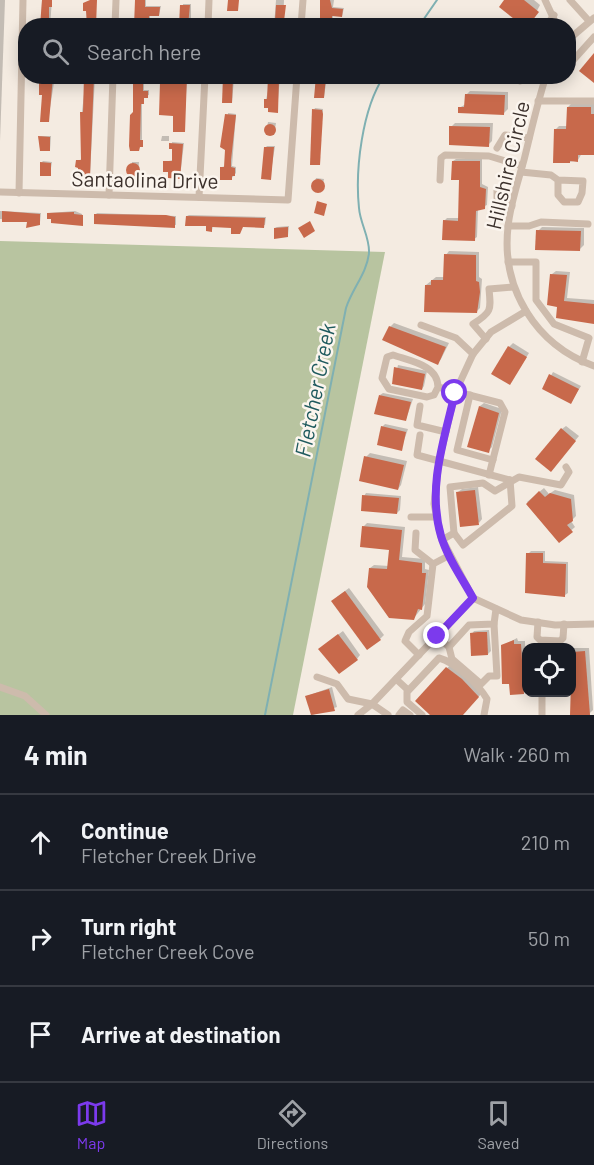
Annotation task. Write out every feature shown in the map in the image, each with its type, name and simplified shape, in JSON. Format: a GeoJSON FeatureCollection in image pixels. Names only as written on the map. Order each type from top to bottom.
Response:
{"type":"FeatureCollection","features":[{"type":"Feature","properties":{"kind":"street"},"geometry":{"type":"LineString","coordinates":[[23,0],[23,18]]}},
{"type":"Feature","properties":{"kind":"street"},"geometry":{"type":"LineString","coordinates":[[115,18],[116,0]]}},
{"type":"Feature","properties":{"kind":"street"},"geometry":{"type":"LineString","coordinates":[[208,18],[209,0]]}},
{"type":"Feature","properties":{"kind":"street"},"geometry":{"type":"LineString","coordinates":[[302,18],[303,0]]}},
{"type":"Feature","properties":{"kind":"street"},"geometry":{"type":"LineString","coordinates":[[545,0],[555,18]]}},
{"type":"Feature","properties":{"kind":"street"},"geometry":{"type":"LineString","coordinates":[[570,0],[592,20],[576,33]]}},
{"type":"Feature","properties":{"kind":"street"},"geometry":{"type":"LineString","coordinates":[[576,57],[594,38]]}},
{"type":"Feature","properties":{"kind":"street"},"geometry":{"type":"LineString","coordinates":[[19,193],[21,84]]}},
{"type":"Feature","properties":{"kind":"street"},"geometry":{"type":"LineString","coordinates":[[109,195],[113,84]]}},
{"type":"Feature","properties":{"kind":"street"},"geometry":{"type":"LineString","coordinates":[[199,197],[205,84]]}},
{"type":"Feature","properties":{"kind":"street","name":"Santaolina Drive"},"geometry":{"type":"LineString","coordinates":[[0,192],[288,200],[296,84]]}},
{"type":"Feature","properties":{"kind":"street","name":"Hillshire Circle"},"geometry":{"type":"LineString","coordinates":[[543,84],[508,226],[508,262],[513,287],[526,311],[542,333],[567,354],[594,366]]}},
{"type":"Feature","properties":{"kind":"street"},"geometry":{"type":"LineString","coordinates":[[538,101],[594,100]]}},
{"type":"Feature","properties":{"kind":"street"},"geometry":{"type":"LineString","coordinates":[[497,148],[505,135],[529,138]]}},
{"type":"Feature","properties":{"kind":"street"},"geometry":{"type":"LineString","coordinates":[[440,180],[441,158],[445,155],[489,156],[522,169],[551,175],[558,180]]}},
{"type":"Feature","properties":{"kind":"street"},"geometry":{"type":"LineString","coordinates":[[496,189],[497,203],[512,206]]}},
{"type":"Feature","properties":{"kind":"street"},"geometry":{"type":"LineString","coordinates":[[508,226],[529,226],[541,222],[588,224]]}},
{"type":"Feature","properties":{"kind":"street"},"geometry":{"type":"LineString","coordinates":[[508,262],[536,262],[536,300],[554,324],[564,330],[590,338],[582,362]]}},
{"type":"Feature","properties":{"kind":"street"},"geometry":{"type":"LineString","coordinates":[[486,339],[473,324],[487,315],[491,308],[489,289],[513,287]]}},
{"type":"Feature","properties":{"kind":"street"},"geometry":{"type":"LineString","coordinates":[[526,311],[491,332],[473,354],[456,391],[439,461],[434,504],[442,540],[473,598],[520,620],[594,624]]}},
{"type":"Feature","properties":{"kind":"street"},"geometry":{"type":"LineString","coordinates":[[420,325],[456,338],[473,354]]}},
{"type":"Feature","properties":{"kind":"street"},"geometry":{"type":"LineString","coordinates":[[393,355],[430,369],[436,375],[438,387],[431,397],[389,389],[382,378],[387,357],[393,355]]}},
{"type":"Feature","properties":{"kind":"street"},"geometry":{"type":"LineString","coordinates":[[438,387],[504,406],[505,412],[489,475]]}},
{"type":"Feature","properties":{"kind":"street"},"geometry":{"type":"LineString","coordinates":[[470,395],[457,450],[493,459]]}},
{"type":"Feature","properties":{"kind":"street"},"geometry":{"type":"LineString","coordinates":[[420,406],[417,425],[446,432]]}},
{"type":"Feature","properties":{"kind":"street"},"geometry":{"type":"LineString","coordinates":[[420,435],[416,453],[510,480]]}},
{"type":"Feature","properties":{"kind":"street"},"geometry":{"type":"LineString","coordinates":[[510,480],[512,506],[463,545],[454,533],[450,488],[483,483],[495,491],[510,480],[519,477],[561,486],[569,471],[566,467]]}},
{"type":"Feature","properties":{"kind":"street"},"geometry":{"type":"LineString","coordinates":[[411,517],[437,517]]}},
{"type":"Feature","properties":{"kind":"street"},"geometry":{"type":"LineString","coordinates":[[416,533],[415,550],[433,564]]}},
{"type":"Feature","properties":{"kind":"street"},"geometry":{"type":"LineString","coordinates":[[442,540],[454,533]]}},
{"type":"Feature","properties":{"kind":"street"},"geometry":{"type":"LineString","coordinates":[[433,564],[450,555]]}},
{"type":"Feature","properties":{"kind":"street"},"geometry":{"type":"LineString","coordinates":[[419,655],[405,641],[409,632],[427,616],[433,564]]}},
{"type":"Feature","properties":{"kind":"street"},"geometry":{"type":"LineString","coordinates":[[358,715],[372,704],[473,598]]}},
{"type":"Feature","properties":{"kind":"street"},"geometry":{"type":"LineString","coordinates":[[437,636],[449,647],[452,659],[481,684],[489,676],[497,676],[494,624],[496,609]]}},
{"type":"Feature","properties":{"kind":"street"},"geometry":{"type":"LineString","coordinates":[[538,622],[537,638],[540,643]]}},
{"type":"Feature","properties":{"kind":"street"},"geometry":{"type":"LineString","coordinates":[[449,647],[469,625],[494,624]]}},
{"type":"Feature","properties":{"kind":"street"},"geometry":{"type":"LineString","coordinates":[[547,643],[560,641],[563,638],[564,624]]}},
{"type":"Feature","properties":{"kind":"street"},"geometry":{"type":"LineString","coordinates":[[422,715],[407,702],[408,690],[434,662],[443,659],[487,699],[484,715]]}},
{"type":"Feature","properties":{"kind":"street"},"geometry":{"type":"LineString","coordinates":[[317,677],[337,684],[348,699],[372,704],[388,715]]}},
{"type":"Feature","properties":{"kind":"street"},"geometry":{"type":"LineString","coordinates":[[396,679],[408,690]]}},
{"type":"Feature","properties":{"kind":"street"},"geometry":{"type":"LineString","coordinates":[[0,687],[25,696],[46,715]]}},
{"type":"Feature","properties":{"kind":"street"},"geometry":{"type":"LineString","coordinates":[[542,697],[543,715]]}},
{"type":"Feature","properties":{"kind":"street"},"geometry":{"type":"LineString","coordinates":[[370,715],[372,704]]}},
{"type":"Feature","properties":{"kind":"street"},"geometry":{"type":"LineString","coordinates":[[399,715],[403,710],[410,715]]}},
{"type":"Feature","properties":{"kind":"green space"},"geometry":{"type":"Polygon","coordinates":[[[0,241],[385,252],[293,715],[0,715],[0,241]]]}},
{"type":"Feature","properties":{"kind":"building"},"geometry":{"type":"Polygon","coordinates":[[[42,0],[52,0],[52,7],[49,7],[49,18],[41,18],[42,0]]]}},
{"type":"Feature","properties":{"kind":"building"},"geometry":{"type":"Polygon","coordinates":[[[97,0],[96,18],[86,18],[86,11],[83,11],[83,3],[97,0]]]}},
{"type":"Feature","properties":{"kind":"building"},"geometry":{"type":"Polygon","coordinates":[[[135,0],[145,0],[145,7],[160,7],[159,16],[134,18],[135,0]]]}},
{"type":"Feature","properties":{"kind":"building"},"geometry":{"type":"Polygon","coordinates":[[[228,0],[239,0],[238,11],[227,11],[228,0]]]}},
{"type":"Feature","properties":{"kind":"building"},"geometry":{"type":"Polygon","coordinates":[[[320,0],[330,0],[332,8],[343,9],[342,17],[320,18],[320,0]]]}},
{"type":"Feature","properties":{"kind":"building"},"geometry":{"type":"Polygon","coordinates":[[[504,0],[524,0],[539,12],[534,18],[513,18],[499,7],[504,0]]]}},
{"type":"Feature","properties":{"kind":"building"},"geometry":{"type":"Polygon","coordinates":[[[180,5],[190,5],[189,18],[179,18],[180,5]]]}},
{"type":"Feature","properties":{"kind":"building"},"geometry":{"type":"Polygon","coordinates":[[[276,5],[286,5],[284,18],[275,18],[276,5]]]}},
{"type":"Feature","properties":{"kind":"building"},"geometry":{"type":"Polygon","coordinates":[[[594,53],[594,83],[579,71],[594,53]]]}},
{"type":"Feature","properties":{"kind":"building"},"geometry":{"type":"Polygon","coordinates":[[[39,84],[52,84],[49,122],[40,122],[42,95],[39,95],[39,84]]]}},
{"type":"Feature","properties":{"kind":"building"},"geometry":{"type":"Polygon","coordinates":[[[84,84],[94,84],[90,177],[78,177],[78,168],[75,167],[76,160],[81,160],[80,112],[83,112],[84,84]]]}},
{"type":"Feature","properties":{"kind":"building"},"geometry":{"type":"Polygon","coordinates":[[[133,84],[143,84],[143,91],[148,91],[148,98],[144,98],[144,104],[141,104],[140,140],[143,140],[143,147],[140,147],[139,151],[130,151],[129,146],[130,115],[133,112],[133,84]]]}},
{"type":"Feature","properties":{"kind":"building"},"geometry":{"type":"Polygon","coordinates":[[[160,84],[187,84],[185,132],[173,132],[173,116],[159,115],[160,84]]]}},
{"type":"Feature","properties":{"kind":"building"},"geometry":{"type":"Polygon","coordinates":[[[223,84],[233,84],[232,103],[222,103],[223,84]]]}},
{"type":"Feature","properties":{"kind":"building"},"geometry":{"type":"Polygon","coordinates":[[[268,84],[279,84],[278,113],[268,112],[268,108],[264,108],[264,99],[267,99],[268,84]]]}},
{"type":"Feature","properties":{"kind":"building"},"geometry":{"type":"Polygon","coordinates":[[[315,84],[325,84],[324,98],[314,98],[315,84]]]}},
{"type":"Feature","properties":{"kind":"building"},"geometry":{"type":"Polygon","coordinates":[[[465,94],[505,95],[504,115],[458,113],[458,107],[464,107],[465,94]]]}},
{"type":"Feature","properties":{"kind":"building"},"geometry":{"type":"Polygon","coordinates":[[[567,107],[591,107],[591,114],[594,114],[594,155],[578,155],[578,162],[553,163],[554,129],[566,129],[567,107]]]}},
{"type":"Feature","properties":{"kind":"building"},"geometry":{"type":"Polygon","coordinates":[[[312,109],[322,110],[323,114],[320,165],[310,165],[312,109]]]}},
{"type":"Feature","properties":{"kind":"building"},"geometry":{"type":"Polygon","coordinates":[[[225,114],[236,115],[231,160],[231,167],[235,168],[235,176],[232,176],[232,180],[220,180],[220,167],[224,167],[225,150],[220,147],[225,114]]]}},
{"type":"Feature","properties":{"kind":"building"},"geometry":{"type":"Polygon","coordinates":[[[272,124],[275,125],[275,135],[268,136],[265,135],[264,128],[265,125],[272,124]]]}},
{"type":"Feature","properties":{"kind":"building"},"geometry":{"type":"Polygon","coordinates":[[[449,126],[490,127],[489,147],[449,145],[449,126]]]}},
{"type":"Feature","properties":{"kind":"building"},"geometry":{"type":"Polygon","coordinates":[[[38,136],[50,137],[50,151],[40,151],[38,136]]]}},
{"type":"Feature","properties":{"kind":"building"},"geometry":{"type":"Polygon","coordinates":[[[169,143],[183,144],[180,179],[168,178],[168,172],[163,172],[163,161],[172,161],[172,149],[169,149],[169,143]]]}},
{"type":"Feature","properties":{"kind":"building"},"geometry":{"type":"Polygon","coordinates":[[[264,147],[274,147],[271,180],[261,179],[264,147]]]}},
{"type":"Feature","properties":{"kind":"building"},"geometry":{"type":"Polygon","coordinates":[[[452,161],[480,161],[480,187],[486,189],[485,209],[476,211],[475,241],[442,240],[443,220],[458,221],[459,180],[451,180],[452,161]]]}},
{"type":"Feature","properties":{"kind":"building"},"geometry":{"type":"Polygon","coordinates":[[[40,162],[51,163],[51,176],[40,176],[40,162]]]}},
{"type":"Feature","properties":{"kind":"building"},"geometry":{"type":"Polygon","coordinates":[[[133,163],[138,165],[140,170],[138,175],[133,177],[128,175],[126,170],[128,165],[133,163]]]}},
{"type":"Feature","properties":{"kind":"building"},"geometry":{"type":"Polygon","coordinates":[[[318,179],[323,181],[325,186],[323,191],[318,193],[313,191],[311,186],[313,181],[318,179]]]}},
{"type":"Feature","properties":{"kind":"building"},"geometry":{"type":"Polygon","coordinates":[[[317,201],[327,204],[324,216],[314,213],[317,201]]]}},
{"type":"Feature","properties":{"kind":"building"},"geometry":{"type":"Polygon","coordinates":[[[2,211],[40,214],[40,225],[26,228],[27,222],[2,222],[2,211]]]}},
{"type":"Feature","properties":{"kind":"building"},"geometry":{"type":"Polygon","coordinates":[[[74,212],[74,214],[83,215],[83,226],[51,223],[51,219],[47,219],[47,213],[74,212]]]}},
{"type":"Feature","properties":{"kind":"building"},"geometry":{"type":"Polygon","coordinates":[[[94,214],[166,215],[175,217],[175,228],[94,224],[94,214]]]}},
{"type":"Feature","properties":{"kind":"building"},"geometry":{"type":"Polygon","coordinates":[[[186,216],[265,218],[264,228],[243,227],[240,234],[231,234],[231,228],[212,227],[212,232],[206,231],[206,226],[185,226],[186,216]]]}},
{"type":"Feature","properties":{"kind":"building"},"geometry":{"type":"Polygon","coordinates":[[[310,221],[315,231],[304,238],[298,228],[310,221]]]}},
{"type":"Feature","properties":{"kind":"building"},"geometry":{"type":"Polygon","coordinates":[[[288,227],[288,237],[274,239],[274,228],[288,227]]]}},
{"type":"Feature","properties":{"kind":"building"},"geometry":{"type":"Polygon","coordinates":[[[536,230],[581,231],[580,251],[535,250],[536,230]]]}},
{"type":"Feature","properties":{"kind":"building"},"geometry":{"type":"Polygon","coordinates":[[[444,254],[476,255],[476,281],[479,282],[480,292],[477,313],[424,312],[425,285],[431,285],[431,280],[443,280],[444,254]]]}},
{"type":"Feature","properties":{"kind":"building"},"geometry":{"type":"Polygon","coordinates":[[[550,274],[567,275],[564,301],[594,304],[594,324],[556,318],[557,307],[547,305],[550,274]]]}},
{"type":"Feature","properties":{"kind":"building"},"geometry":{"type":"Polygon","coordinates":[[[389,326],[446,347],[438,365],[382,340],[389,326]]]}},
{"type":"Feature","properties":{"kind":"building"},"geometry":{"type":"Polygon","coordinates":[[[508,346],[527,357],[510,385],[491,374],[508,346]]]}},
{"type":"Feature","properties":{"kind":"building"},"geometry":{"type":"Polygon","coordinates":[[[394,367],[425,374],[422,390],[392,384],[394,367]]]}},
{"type":"Feature","properties":{"kind":"building"},"geometry":{"type":"Polygon","coordinates":[[[549,374],[579,389],[571,404],[542,389],[549,374]]]}},
{"type":"Feature","properties":{"kind":"building"},"geometry":{"type":"Polygon","coordinates":[[[379,395],[411,402],[406,421],[374,414],[379,395]]]}},
{"type":"Feature","properties":{"kind":"building"},"geometry":{"type":"Polygon","coordinates":[[[479,406],[499,413],[489,453],[467,447],[479,406]]]}},
{"type":"Feature","properties":{"kind":"building"},"geometry":{"type":"Polygon","coordinates":[[[381,426],[406,432],[402,451],[377,445],[381,426]]]}},
{"type":"Feature","properties":{"kind":"building"},"geometry":{"type":"Polygon","coordinates":[[[561,428],[576,441],[551,472],[535,459],[561,428]]]}},
{"type":"Feature","properties":{"kind":"building"},"geometry":{"type":"Polygon","coordinates":[[[364,456],[404,465],[398,490],[359,481],[364,456]]]}},
{"type":"Feature","properties":{"kind":"building"},"geometry":{"type":"Polygon","coordinates":[[[475,490],[479,525],[460,527],[456,492],[475,490]]]}},
{"type":"Feature","properties":{"kind":"building"},"geometry":{"type":"Polygon","coordinates":[[[539,491],[545,497],[550,493],[571,499],[573,521],[567,525],[573,532],[559,543],[526,504],[539,491]]]}},
{"type":"Feature","properties":{"kind":"building"},"geometry":{"type":"Polygon","coordinates":[[[362,495],[399,498],[397,514],[361,511],[362,495]]]}},
{"type":"Feature","properties":{"kind":"building"},"geometry":{"type":"Polygon","coordinates":[[[362,526],[402,530],[399,560],[422,563],[422,573],[426,573],[422,610],[418,609],[414,620],[389,618],[367,587],[369,568],[387,569],[389,550],[360,547],[362,526]]]}},
{"type":"Feature","properties":{"kind":"building"},"geometry":{"type":"Polygon","coordinates":[[[526,553],[543,553],[543,563],[566,564],[565,597],[525,593],[526,553]]]}},
{"type":"Feature","properties":{"kind":"building"},"geometry":{"type":"Polygon","coordinates":[[[345,591],[381,640],[367,650],[331,601],[345,591]]]}},
{"type":"Feature","properties":{"kind":"building"},"geometry":{"type":"Polygon","coordinates":[[[487,632],[488,655],[471,656],[470,633],[487,632]]]}},
{"type":"Feature","properties":{"kind":"building"},"geometry":{"type":"Polygon","coordinates":[[[338,634],[358,660],[339,674],[318,649],[338,634]]]}},
{"type":"Feature","properties":{"kind":"building"},"geometry":{"type":"Polygon","coordinates":[[[514,640],[514,644],[521,644],[522,694],[510,695],[509,684],[502,684],[501,645],[514,640]]]}},
{"type":"Feature","properties":{"kind":"building"},"geometry":{"type":"Polygon","coordinates":[[[585,651],[590,715],[570,715],[571,697],[576,697],[576,652],[585,651]]]}},
{"type":"Feature","properties":{"kind":"building"},"geometry":{"type":"Polygon","coordinates":[[[446,667],[462,679],[479,697],[463,715],[430,715],[415,701],[446,667]]]}},
{"type":"Feature","properties":{"kind":"building"},"geometry":{"type":"Polygon","coordinates":[[[329,689],[335,711],[311,715],[305,696],[329,689]]]}},
{"type":"Feature","properties":{"kind":"waterway","name":"Fletcher Creek"},"geometry":{"type":"LineString","coordinates":[[425,18],[437,0]]}},
{"type":"Feature","properties":{"kind":"waterway","name":"Fletcher Creek"},"geometry":{"type":"LineString","coordinates":[[265,715],[346,308],[368,260],[368,242],[359,208],[359,158],[365,122],[379,84]]}},
{"type":"Feature","properties":{"kind":"route"},"geometry":{"type":"LineString","coordinates":[[437,636],[473,598],[441,537],[434,504],[439,461],[455,393]]}}]}
